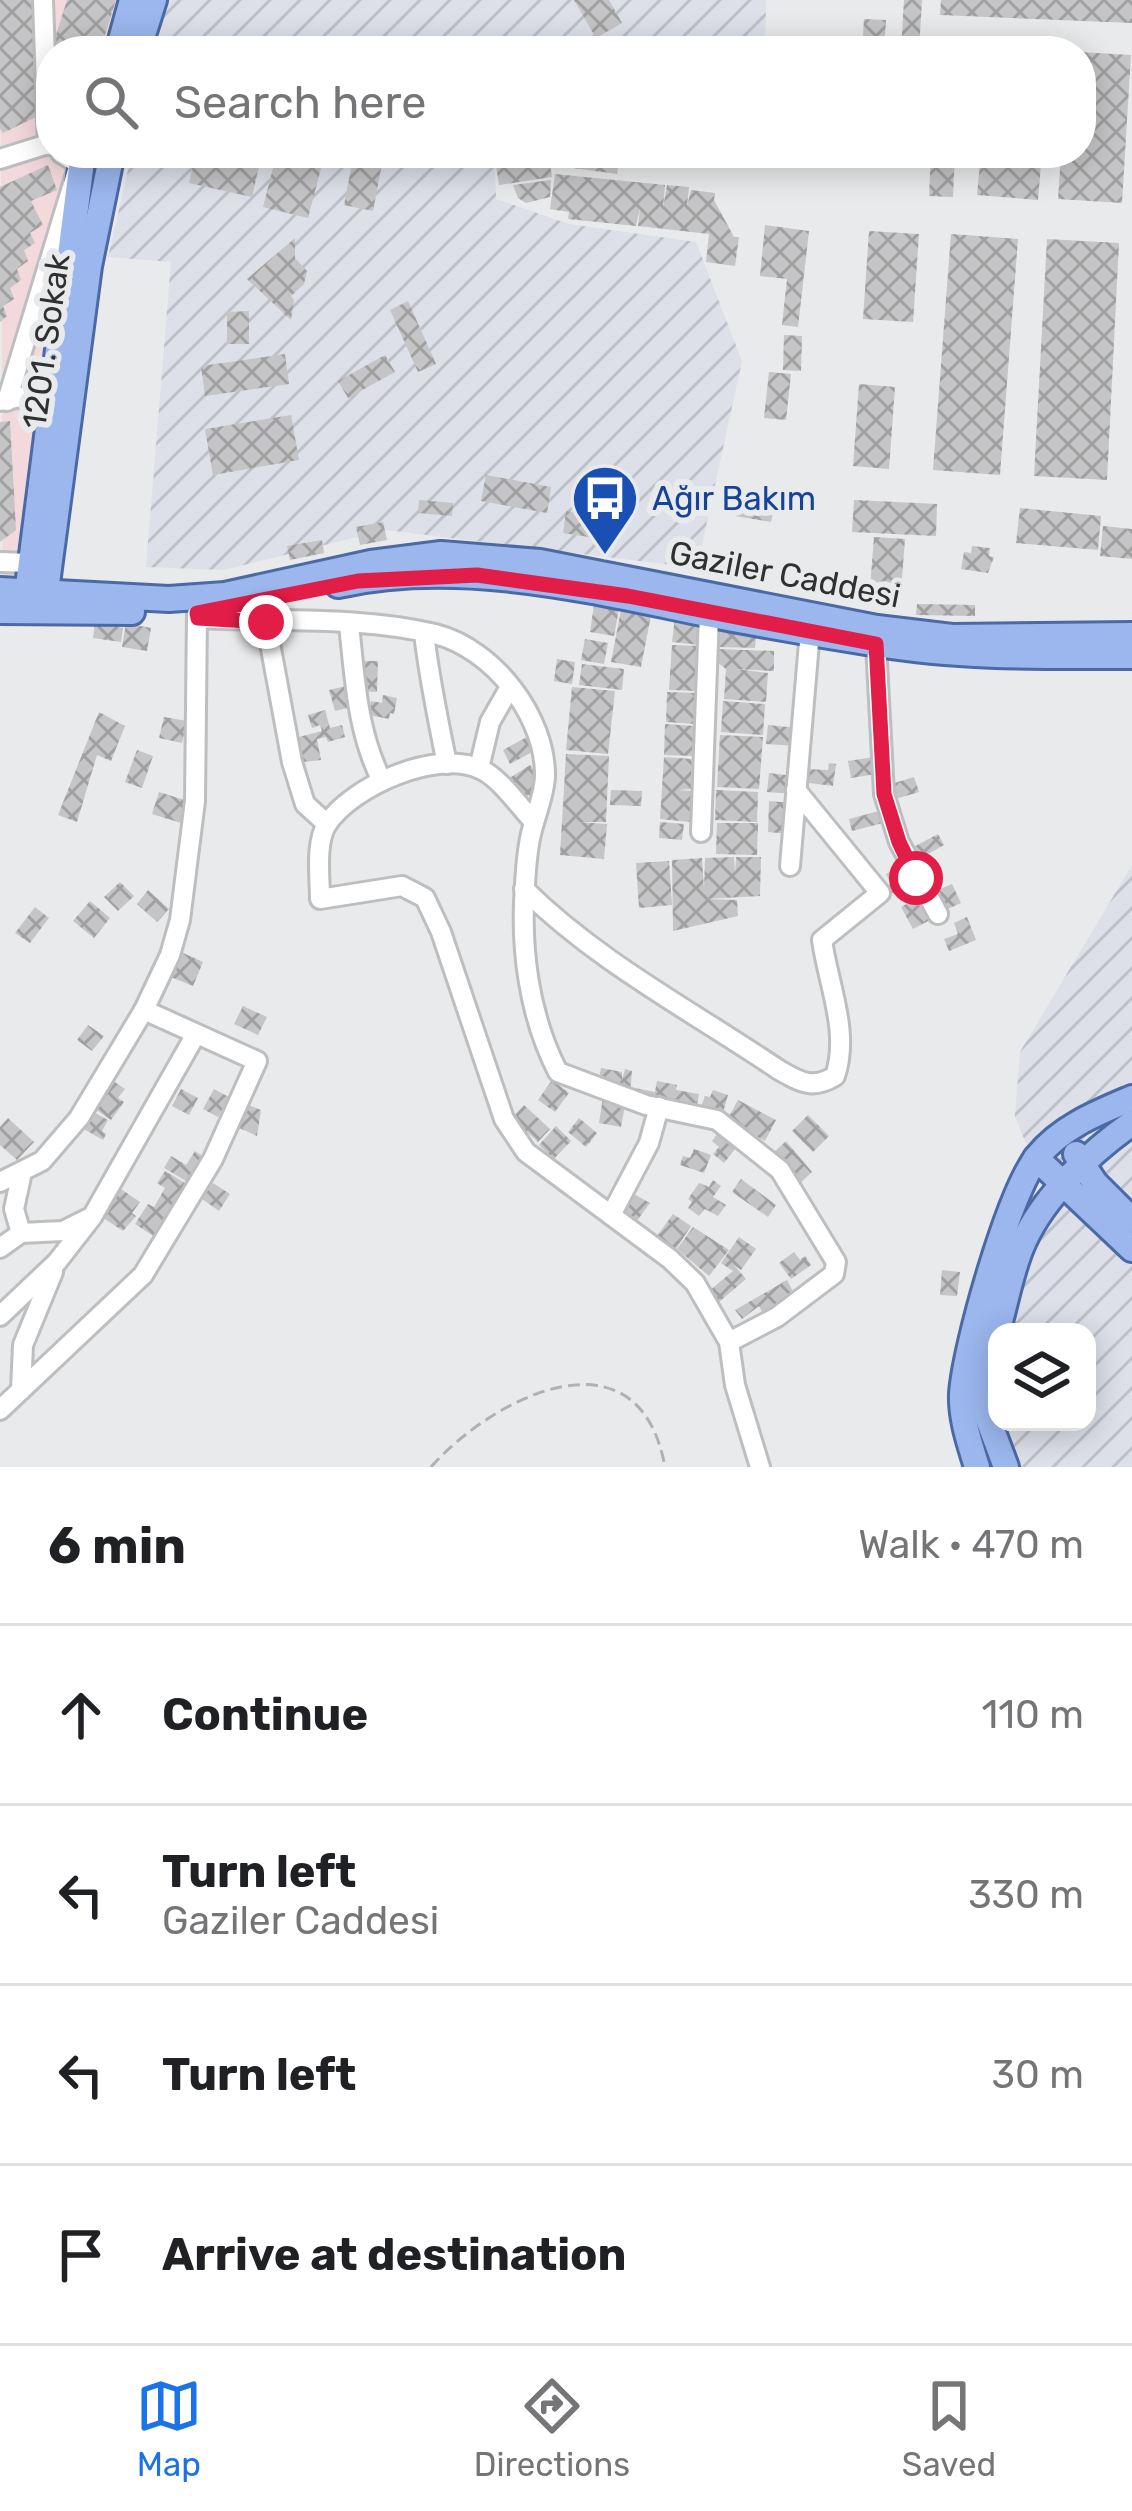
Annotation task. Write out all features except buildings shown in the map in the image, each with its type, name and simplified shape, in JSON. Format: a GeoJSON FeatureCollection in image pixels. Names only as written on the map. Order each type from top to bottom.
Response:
{"type":"FeatureCollection","features":[{"type":"Feature","properties":{"kind":"main road"},"geometry":{"type":"LineString","coordinates":[[122,36],[132,0]]}},
{"type":"Feature","properties":{"kind":"main road"},"geometry":{"type":"LineString","coordinates":[[143,36],[154,0]]}},
{"type":"Feature","properties":{"kind":"main road","name":"1201. Sokak"},"geometry":{"type":"LineString","coordinates":[[29,598],[29,563],[47,424],[62,390],[62,168]]}},
{"type":"Feature","properties":{"kind":"main road"},"geometry":{"type":"LineString","coordinates":[[68,168],[83,208],[80,260],[89,266]]}},
{"type":"Feature","properties":{"kind":"main road","name":"1201. Sokak"},"geometry":{"type":"LineString","coordinates":[[29,598],[62,390],[109,168]]}},
{"type":"Feature","properties":{"kind":"main road","name":"Gaziler Caddesi"},"geometry":{"type":"LineString","coordinates":[[0,611],[29,598],[226,595],[371,562],[441,554],[563,566],[877,628],[952,637],[1132,635]]}},
{"type":"Feature","properties":{"kind":"main road","name":"Gaziler Caddesi"},"geometry":{"type":"LineString","coordinates":[[29,598],[197,616],[358,581],[477,575],[628,596],[876,644],[958,655],[1132,656]]}},
{"type":"Feature","properties":{"kind":"main road"},"geometry":{"type":"LineString","coordinates":[[977,1467],[964,1424],[965,1366],[1002,1238],[1036,1158],[1060,1134],[1132,1099]]}},
{"type":"Feature","properties":{"kind":"main road"},"geometry":{"type":"LineString","coordinates":[[1000,1323],[1024,1240],[1064,1186],[1132,1123]]}},
{"type":"Feature","properties":{"kind":"main road"},"geometry":{"type":"LineString","coordinates":[[1060,1134],[1095,1183],[1132,1220]]}},
{"type":"Feature","properties":{"kind":"main road"},"geometry":{"type":"LineString","coordinates":[[1036,1158],[1132,1249]]}},
{"type":"Feature","properties":{"kind":"main road"},"geometry":{"type":"LineString","coordinates":[[988,1364],[979,1395],[988,1419]]}},
{"type":"Feature","properties":{"kind":"main road"},"geometry":{"type":"LineString","coordinates":[[992,1431],[1006,1467]]}},
{"type":"Feature","properties":{"kind":"street"},"geometry":{"type":"LineString","coordinates":[[48,3],[51,36]]}},
{"type":"Feature","properties":{"kind":"street"},"geometry":{"type":"LineString","coordinates":[[0,159],[36,154]]}},
{"type":"Feature","properties":{"kind":"street"},"geometry":{"type":"LineString","coordinates":[[3,401],[58,168]]}},
{"type":"Feature","properties":{"kind":"street"},"geometry":{"type":"LineString","coordinates":[[3,401],[62,390]]}},
{"type":"Feature","properties":{"kind":"street"},"geometry":{"type":"LineString","coordinates":[[3,401],[47,424]]}},
{"type":"Feature","properties":{"kind":"street"},"geometry":{"type":"LineString","coordinates":[[0,562],[29,563]]}},
{"type":"Feature","properties":{"kind":"street"},"geometry":{"type":"LineString","coordinates":[[701,832],[709,614]]}},
{"type":"Feature","properties":{"kind":"street"},"geometry":{"type":"LineString","coordinates":[[0,1182],[42,1161],[79,1118],[144,1010],[170,955],[180,920],[196,781],[197,616],[438,635],[480,655],[510,687],[541,739],[545,780],[524,889],[537,1027],[558,1072],[583,1084],[717,1120],[780,1170],[836,1262],[834,1274],[777,1317],[729,1342]]}},
{"type":"Feature","properties":{"kind":"street"},"geometry":{"type":"LineString","coordinates":[[266,622],[304,804],[327,824]]}},
{"type":"Feature","properties":{"kind":"street"},"geometry":{"type":"LineString","coordinates":[[349,625],[362,724],[369,755],[382,781]]}},
{"type":"Feature","properties":{"kind":"street"},"geometry":{"type":"LineString","coordinates":[[790,866],[809,631]]}},
{"type":"Feature","properties":{"kind":"street"},"geometry":{"type":"LineString","coordinates":[[424,633],[432,705],[441,722],[447,764]]}},
{"type":"Feature","properties":{"kind":"street"},"geometry":{"type":"LineString","coordinates":[[876,644],[884,794],[899,842],[938,914]]}},
{"type":"Feature","properties":{"kind":"street"},"geometry":{"type":"LineString","coordinates":[[479,768],[490,722],[510,687]]}},
{"type":"Feature","properties":{"kind":"street"},"geometry":{"type":"LineString","coordinates":[[534,822],[479,768],[447,764],[404,771],[382,781],[327,824],[320,854],[320,898],[402,886],[425,898],[441,932],[504,1119],[526,1152],[670,1258],[695,1283],[729,1342],[760,1467]]}},
{"type":"Feature","properties":{"kind":"street"},"geometry":{"type":"LineString","coordinates":[[524,889],[609,962],[779,1070],[805,1084],[819,1085],[835,1076],[840,1045],[822,940],[880,892],[796,790]]}},
{"type":"Feature","properties":{"kind":"street"},"geometry":{"type":"LineString","coordinates":[[0,1410],[143,1275],[213,1159],[256,1061],[144,1010]]}},
{"type":"Feature","properties":{"kind":"street"},"geometry":{"type":"LineString","coordinates":[[0,1316],[58,1262],[92,1217],[196,1034]]}},
{"type":"Feature","properties":{"kind":"street"},"geometry":{"type":"LineString","coordinates":[[611,1215],[649,1143],[659,1106]]}},
{"type":"Feature","properties":{"kind":"street"},"geometry":{"type":"LineString","coordinates":[[21,1233],[14,1208],[22,1172]]}},
{"type":"Feature","properties":{"kind":"street"},"geometry":{"type":"LineString","coordinates":[[0,1248],[21,1233],[63,1231],[92,1217]]}},
{"type":"Feature","properties":{"kind":"street"},"geometry":{"type":"LineString","coordinates":[[20,1390],[23,1346],[58,1262]]}},
{"type":"Feature","properties":{"kind":"path"},"geometry":{"type":"LineString","coordinates":[[430,1467],[457,1438],[510,1403],[552,1386],[611,1388],[646,1412],[664,1467]]}},
{"type":"Feature","properties":{"kind":"shaded area"},"geometry":{"type":"Polygon","coordinates":[[[0,0],[127,0],[115,36],[36,36],[36,168],[73,168],[27,563],[3,582],[0,0]]]}},
{"type":"Feature","properties":{"kind":"shaded area"},"geometry":{"type":"Polygon","coordinates":[[[168,0],[766,0],[765,36],[160,36],[168,0]]]}},
{"type":"Feature","properties":{"kind":"shaded area"},"geometry":{"type":"Polygon","coordinates":[[[129,168],[495,168],[496,199],[569,224],[696,242],[742,361],[697,568],[386,530],[224,570],[146,567],[171,262],[108,257],[129,168]]]}},
{"type":"Feature","properties":{"kind":"shaded area"},"geometry":{"type":"Polygon","coordinates":[[[1132,865],[1132,1467],[1015,1467],[1001,1431],[1096,1431],[1096,1323],[1011,1323],[1023,1278],[1053,1212],[1015,1116],[1020,1052],[1132,865]]]}},
{"type":"Feature","properties":{"kind":"place","name":"Ağır Bakım"},"geometry":{"type":"Point","coordinates":[605,557]}},
{"type":"Feature","properties":{"kind":"route"},"geometry":{"type":"LineString","coordinates":[[266,622],[198,618],[197,613],[358,581],[477,575],[628,596],[876,644],[884,794],[916,878]]}}]}
